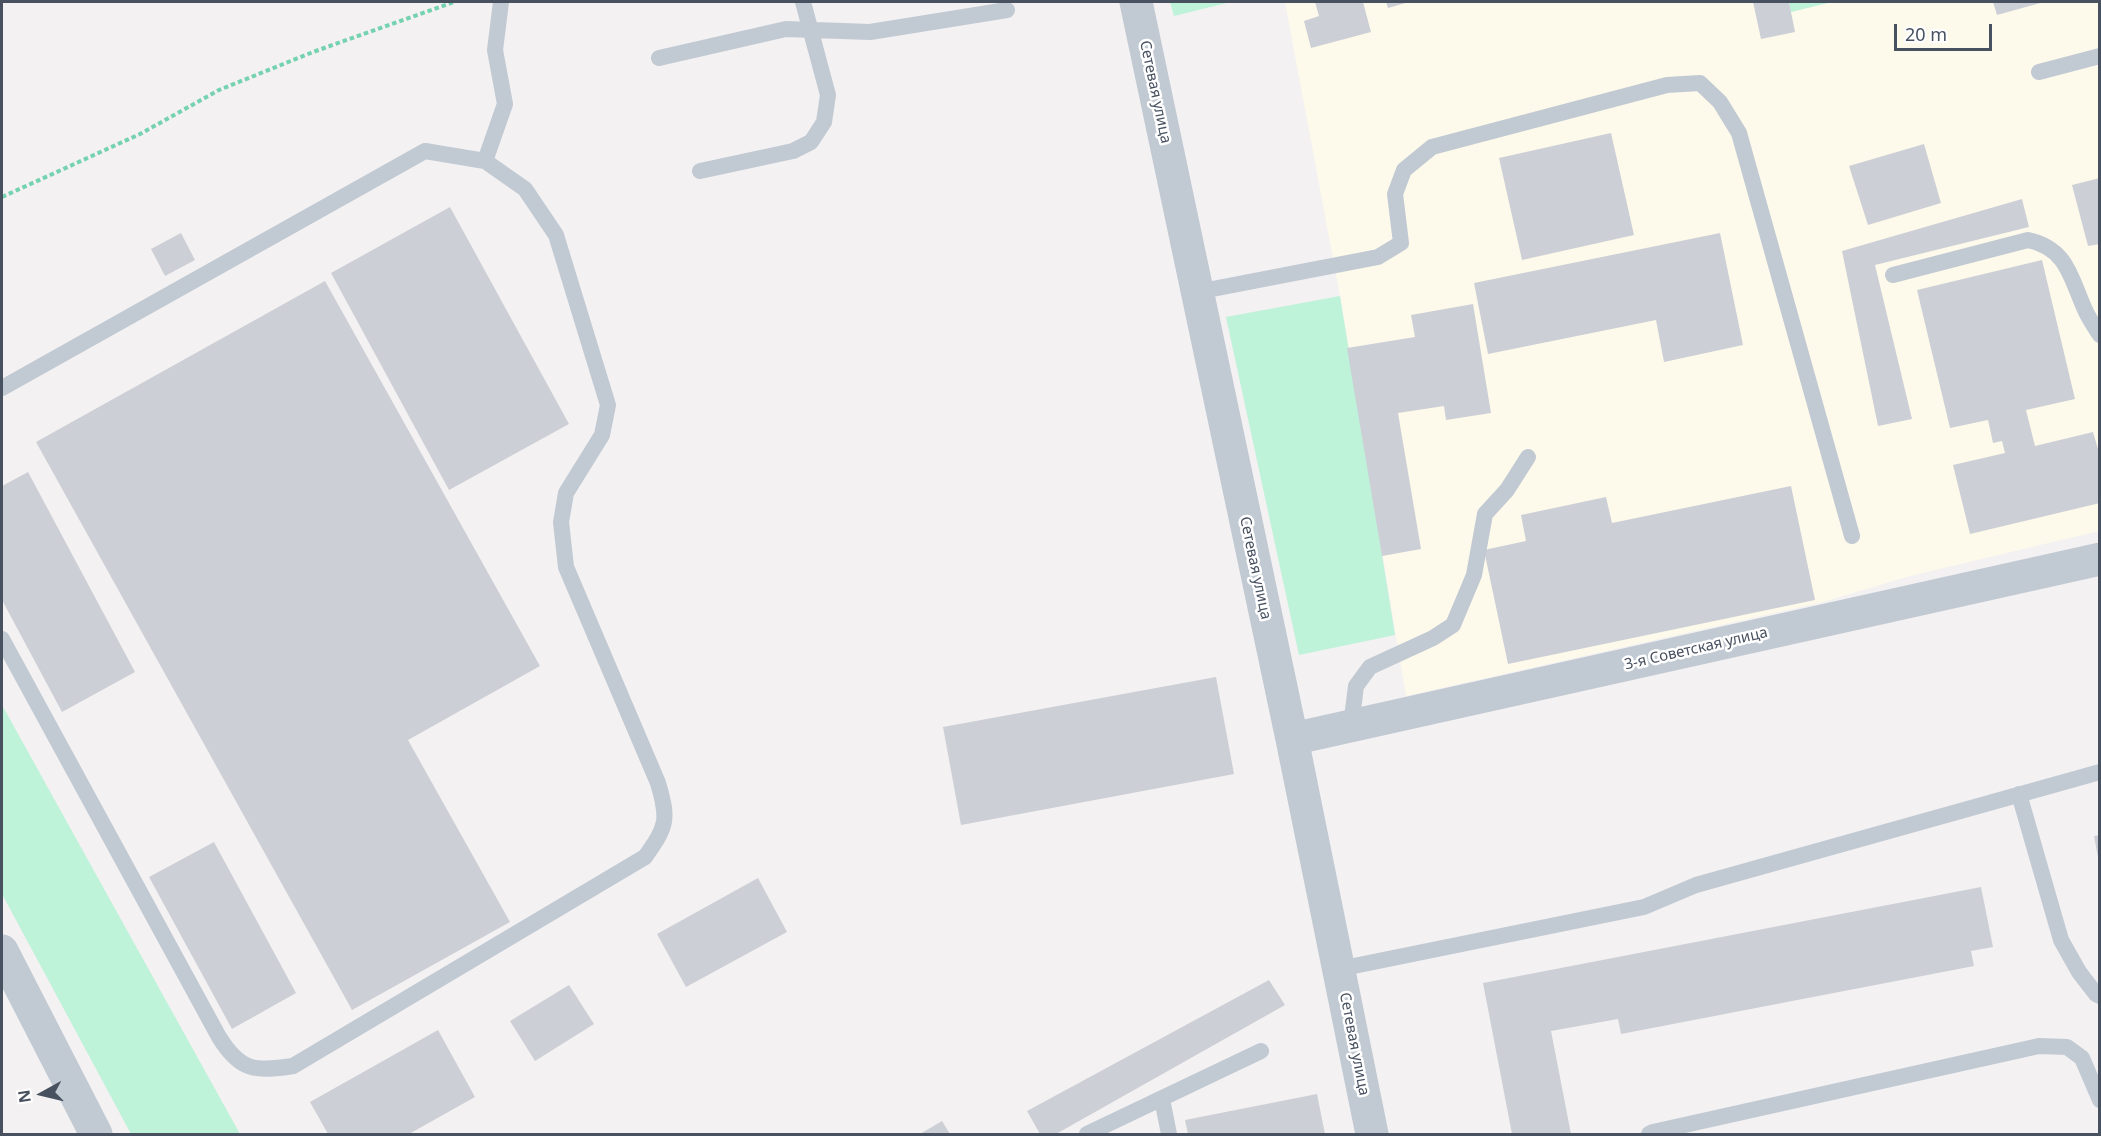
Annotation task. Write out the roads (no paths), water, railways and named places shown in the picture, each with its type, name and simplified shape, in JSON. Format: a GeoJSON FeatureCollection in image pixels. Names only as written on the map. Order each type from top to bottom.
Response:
{"type":"FeatureCollection","features":[{"type":"Feature","properties":{"kind":"street","name":"Сетевая улица"},"geometry":{"type":"LineString","coordinates":[[1136,2],[1292,740],[1372,1134]]}},
{"type":"Feature","properties":{"kind":"street","name":"3-я Советская улица"},"geometry":{"type":"LineString","coordinates":[[1292,740],[2100,560]]}},
{"type":"Feature","properties":{"kind":"street"},"geometry":{"type":"LineString","coordinates":[[2,951],[96,1134]]}},
{"type":"Feature","properties":{"kind":"lane"},"geometry":{"type":"LineString","coordinates":[[485,161],[505,104],[495,50],[501,2]]}},
{"type":"Feature","properties":{"kind":"lane"},"geometry":{"type":"LineString","coordinates":[[700,171],[793,151],[811,142],[824,122],[828,95],[803,2]]}},
{"type":"Feature","properties":{"kind":"lane"},"geometry":{"type":"LineString","coordinates":[[659,58],[786,28],[870,32],[1007,10]]}},
{"type":"Feature","properties":{"kind":"lane"},"geometry":{"type":"LineString","coordinates":[[2039,72],[2100,56]]}},
{"type":"Feature","properties":{"kind":"lane"},"geometry":{"type":"LineString","coordinates":[[1197,292],[1378,257],[1401,243],[1395,194],[1404,170],[1432,147],[1667,85],[1700,83],[1720,102],[1739,133],[1852,536]]}},
{"type":"Feature","properties":{"kind":"lane"},"geometry":{"type":"LineString","coordinates":[[2,388],[425,151],[485,161],[525,189],[556,235],[608,405],[602,435],[566,493],[561,522],[566,567],[658,783],[664,805],[665,820],[661,835],[645,857],[293,1065],[271,1070],[248,1067],[231,1055],[219,1037],[2,639]]}},
{"type":"Feature","properties":{"kind":"lane"},"geometry":{"type":"LineString","coordinates":[[1893,275],[2028,240],[2042,243],[2060,257],[2071,273],[2087,314],[2100,335]]}},
{"type":"Feature","properties":{"kind":"lane"},"geometry":{"type":"LineString","coordinates":[[1351,726],[1356,686],[1370,667],[1433,638],[1453,624],[1474,575],[1485,514],[1507,490],[1528,457]]}},
{"type":"Feature","properties":{"kind":"lane"},"geometry":{"type":"LineString","coordinates":[[1339,969],[1644,907],[1696,885],[2100,771]]}},
{"type":"Feature","properties":{"kind":"lane"},"geometry":{"type":"LineString","coordinates":[[2019,794],[2061,940],[2079,972],[2100,996]]}},
{"type":"Feature","properties":{"kind":"lane"},"geometry":{"type":"LineString","coordinates":[[1649,1134],[2039,1046],[2067,1047],[2082,1058],[2100,1100]]}},
{"type":"Feature","properties":{"kind":"lane"},"geometry":{"type":"LineString","coordinates":[[1087,1134],[1261,1051]]}},
{"type":"Feature","properties":{"kind":"lane"},"geometry":{"type":"LineString","coordinates":[[1162,1099],[1169,1134]]}}]}
